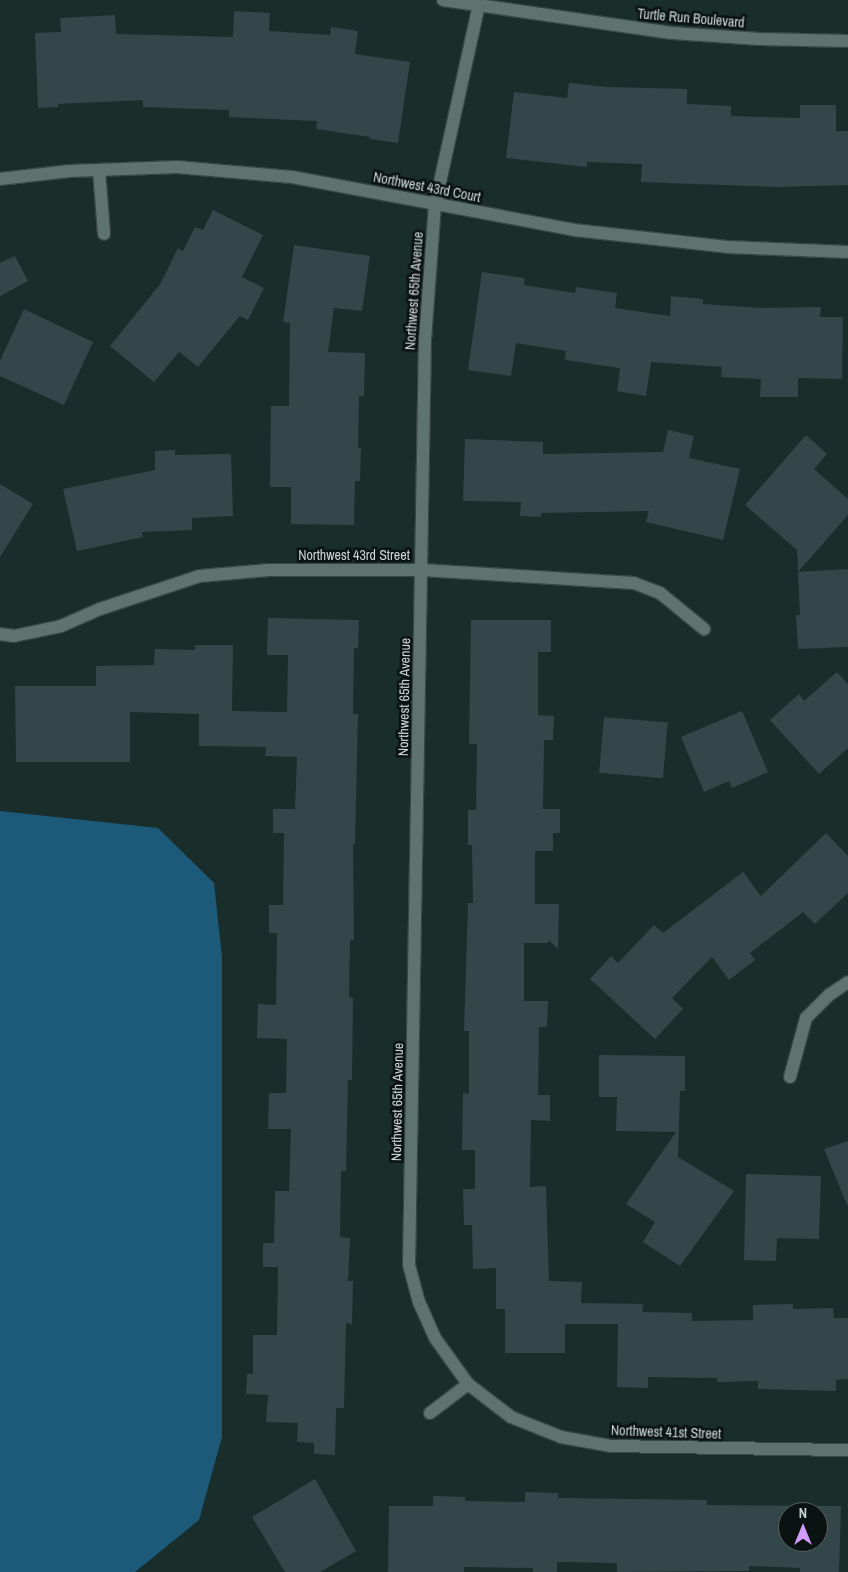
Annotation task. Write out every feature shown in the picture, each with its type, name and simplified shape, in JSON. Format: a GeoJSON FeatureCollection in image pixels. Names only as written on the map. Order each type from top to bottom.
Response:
{"type":"FeatureCollection","features":[{"type":"Feature","properties":{"kind":"street","name":"Turtle Run Boulevard"},"geometry":{"type":"LineString","coordinates":[[443,0],[479,3],[672,33],[760,39],[848,41]]}},
{"type":"Feature","properties":{"kind":"street","name":"Northwest 65th Avenue"},"geometry":{"type":"LineString","coordinates":[[468,1384],[435,1338],[419,1302],[409,1265],[425,339],[435,204],[479,3]]}},
{"type":"Feature","properties":{"kind":"street","name":"Northwest 43rd Court"},"geometry":{"type":"LineString","coordinates":[[0,179],[70,171],[176,168],[292,177],[574,230],[727,247],[848,252]]}},
{"type":"Feature","properties":{"kind":"street"},"geometry":{"type":"LineString","coordinates":[[99,170],[104,234]]}},
{"type":"Feature","properties":{"kind":"street","name":"Northwest 43rd Street"},"geometry":{"type":"LineString","coordinates":[[0,634],[14,636],[61,626],[100,609],[200,576],[269,570],[422,570],[634,583],[660,593],[704,629]]}},
{"type":"Feature","properties":{"kind":"street"},"geometry":{"type":"LineString","coordinates":[[790,1077],[806,1018],[830,995],[848,982]]}},
{"type":"Feature","properties":{"kind":"street"},"geometry":{"type":"LineString","coordinates":[[430,1413],[468,1384]]}},
{"type":"Feature","properties":{"kind":"street","name":"Northwest 41st Street"},"geometry":{"type":"LineString","coordinates":[[468,1384],[511,1417],[561,1436],[610,1446],[848,1450]]}},
{"type":"Feature","properties":{"kind":"water"},"geometry":{"type":"Polygon","coordinates":[[[0,811],[158,828],[214,883],[222,957],[222,1437],[199,1520],[135,1572],[0,1572],[0,811]]]}},
{"type":"Feature","properties":{"kind":"building"},"geometry":{"type":"Polygon","coordinates":[[[234,11],[270,13],[269,31],[330,35],[331,27],[358,31],[355,54],[410,62],[398,143],[316,129],[317,121],[229,117],[229,110],[143,107],[143,100],[58,104],[58,107],[38,108],[35,33],[61,32],[60,18],[115,15],[116,34],[233,37],[234,11]]]}},
{"type":"Feature","properties":{"kind":"building"},"geometry":{"type":"Polygon","coordinates":[[[569,83],[607,87],[687,89],[687,104],[731,106],[731,116],[800,118],[800,105],[836,105],[836,131],[848,131],[848,185],[778,187],[641,182],[642,164],[587,162],[587,167],[506,158],[514,92],[567,98],[569,83]]]}},
{"type":"Feature","properties":{"kind":"building"},"geometry":{"type":"Polygon","coordinates":[[[213,210],[263,235],[242,277],[264,288],[248,320],[240,316],[198,367],[179,352],[154,382],[110,346],[161,283],[178,248],[183,251],[195,227],[203,230],[213,210]]]}},
{"type":"Feature","properties":{"kind":"building"},"geometry":{"type":"Polygon","coordinates":[[[294,245],[370,256],[362,311],[334,308],[328,352],[365,353],[364,396],[359,396],[358,448],[361,448],[360,481],[355,481],[354,525],[291,524],[291,487],[270,487],[271,406],[289,406],[290,323],[283,322],[294,245]]]}},
{"type":"Feature","properties":{"kind":"building"},"geometry":{"type":"Polygon","coordinates":[[[15,256],[28,281],[0,296],[0,263],[15,256]]]}},
{"type":"Feature","properties":{"kind":"building"},"geometry":{"type":"Polygon","coordinates":[[[482,272],[525,278],[524,285],[575,293],[576,287],[617,293],[615,308],[670,316],[671,296],[703,299],[703,304],[762,308],[821,307],[820,317],[843,317],[842,379],[798,378],[798,397],[760,397],[761,379],[721,377],[722,367],[651,362],[646,396],[617,391],[620,368],[565,360],[566,351],[516,343],[511,376],[468,370],[482,272]]]}},
{"type":"Feature","properties":{"kind":"building"},"geometry":{"type":"Polygon","coordinates":[[[24,309],[93,342],[64,405],[0,376],[0,361],[24,309]]]}},
{"type":"Feature","properties":{"kind":"building"},"geometry":{"type":"Polygon","coordinates":[[[668,430],[694,436],[689,458],[740,469],[723,540],[646,522],[649,511],[541,513],[541,517],[520,516],[521,502],[463,501],[465,439],[543,442],[543,454],[663,452],[668,430]]]}},
{"type":"Feature","properties":{"kind":"building"},"geometry":{"type":"Polygon","coordinates":[[[806,435],[827,454],[814,469],[848,499],[848,515],[798,572],[797,550],[745,505],[806,435]]]}},
{"type":"Feature","properties":{"kind":"building"},"geometry":{"type":"Polygon","coordinates":[[[175,450],[175,455],[231,454],[233,516],[192,518],[192,530],[142,532],[143,537],[77,551],[63,489],[155,470],[155,451],[175,450]]]}},
{"type":"Feature","properties":{"kind":"building"},"geometry":{"type":"Polygon","coordinates":[[[0,484],[33,504],[0,557],[0,484]]]}},
{"type":"Feature","properties":{"kind":"building"},"geometry":{"type":"Polygon","coordinates":[[[848,569],[848,647],[798,649],[796,615],[800,615],[798,572],[848,569]]]}},
{"type":"Feature","properties":{"kind":"building"},"geometry":{"type":"Polygon","coordinates":[[[268,618],[359,620],[358,648],[354,648],[353,714],[358,714],[355,844],[353,844],[354,940],[350,940],[349,997],[353,998],[352,1080],[348,1080],[346,1171],[341,1171],[340,1237],[350,1238],[348,1281],[353,1281],[352,1324],[346,1323],[344,1408],[336,1408],[335,1455],[314,1454],[314,1443],[297,1442],[298,1423],[266,1422],[268,1395],[246,1394],[247,1374],[253,1374],[253,1335],[277,1335],[278,1267],[263,1267],[263,1243],[274,1243],[275,1191],[289,1191],[291,1129],[268,1129],[269,1093],[286,1093],[287,1039],[257,1038],[258,1004],[276,1005],[277,933],[269,933],[269,905],[283,905],[284,833],[273,833],[273,809],[295,809],[297,757],[265,756],[266,747],[199,746],[199,714],[130,712],[130,762],[16,762],[15,686],[96,686],[96,666],[154,665],[155,649],[195,650],[195,645],[233,645],[232,711],[287,712],[288,655],[267,655],[268,618]]]}},
{"type":"Feature","properties":{"kind":"building"},"geometry":{"type":"Polygon","coordinates":[[[471,620],[551,620],[551,652],[538,652],[538,715],[554,716],[553,740],[544,740],[543,809],[560,809],[560,833],[553,833],[553,851],[535,851],[535,904],[559,904],[558,949],[549,940],[548,943],[524,943],[524,1001],[548,1001],[547,1027],[539,1027],[538,1095],[550,1095],[550,1121],[531,1120],[530,1187],[546,1186],[549,1281],[582,1282],[581,1303],[643,1304],[642,1312],[692,1313],[692,1321],[753,1320],[753,1305],[793,1304],[793,1309],[833,1308],[834,1318],[848,1318],[848,1379],[836,1380],[836,1391],[758,1389],[758,1381],[717,1382],[717,1378],[648,1377],[648,1388],[617,1387],[618,1324],[565,1324],[565,1353],[505,1353],[505,1309],[496,1309],[496,1268],[473,1269],[472,1225],[464,1225],[463,1189],[475,1189],[475,1150],[462,1150],[463,1093],[469,1094],[469,1031],[464,1031],[468,903],[473,903],[472,845],[468,845],[468,810],[476,810],[477,744],[469,744],[471,620]]]}},
{"type":"Feature","properties":{"kind":"building"},"geometry":{"type":"Polygon","coordinates":[[[837,672],[848,684],[848,748],[819,774],[770,720],[799,694],[804,701],[837,672]]]}},
{"type":"Feature","properties":{"kind":"building"},"geometry":{"type":"Polygon","coordinates":[[[742,711],[768,772],[732,788],[729,781],[704,792],[681,737],[742,711]]]}},
{"type":"Feature","properties":{"kind":"building"},"geometry":{"type":"Polygon","coordinates":[[[604,717],[668,723],[663,778],[599,773],[604,717]]]}},
{"type":"Feature","properties":{"kind":"building"},"geometry":{"type":"Polygon","coordinates":[[[826,833],[848,856],[848,893],[815,924],[803,912],[750,953],[755,960],[729,980],[712,957],[672,998],[683,1009],[655,1039],[590,979],[611,956],[618,963],[654,925],[663,933],[743,872],[761,896],[826,833]]]}},
{"type":"Feature","properties":{"kind":"building"},"geometry":{"type":"Polygon","coordinates":[[[599,1055],[685,1056],[685,1091],[680,1091],[678,1157],[734,1191],[680,1266],[643,1242],[655,1222],[626,1204],[676,1132],[616,1131],[617,1097],[599,1097],[599,1055]]]}},
{"type":"Feature","properties":{"kind":"building"},"geometry":{"type":"Polygon","coordinates":[[[848,1141],[848,1205],[847,1205],[824,1149],[848,1141]]]}},
{"type":"Feature","properties":{"kind":"building"},"geometry":{"type":"Polygon","coordinates":[[[746,1174],[821,1176],[819,1239],[777,1238],[776,1261],[744,1260],[746,1174]]]}},
{"type":"Feature","properties":{"kind":"building"},"geometry":{"type":"Polygon","coordinates":[[[315,1479],[356,1551],[320,1572],[285,1572],[252,1517],[315,1479]]]}},
{"type":"Feature","properties":{"kind":"building"},"geometry":{"type":"Polygon","coordinates":[[[525,1492],[558,1493],[558,1498],[707,1500],[707,1505],[778,1506],[778,1552],[828,1552],[828,1506],[841,1506],[839,1572],[800,1572],[800,1568],[749,1566],[749,1571],[617,1572],[617,1563],[557,1562],[557,1572],[533,1572],[533,1568],[464,1567],[464,1572],[388,1572],[389,1506],[433,1506],[433,1496],[465,1497],[465,1501],[525,1502],[525,1492]]]}}]}
